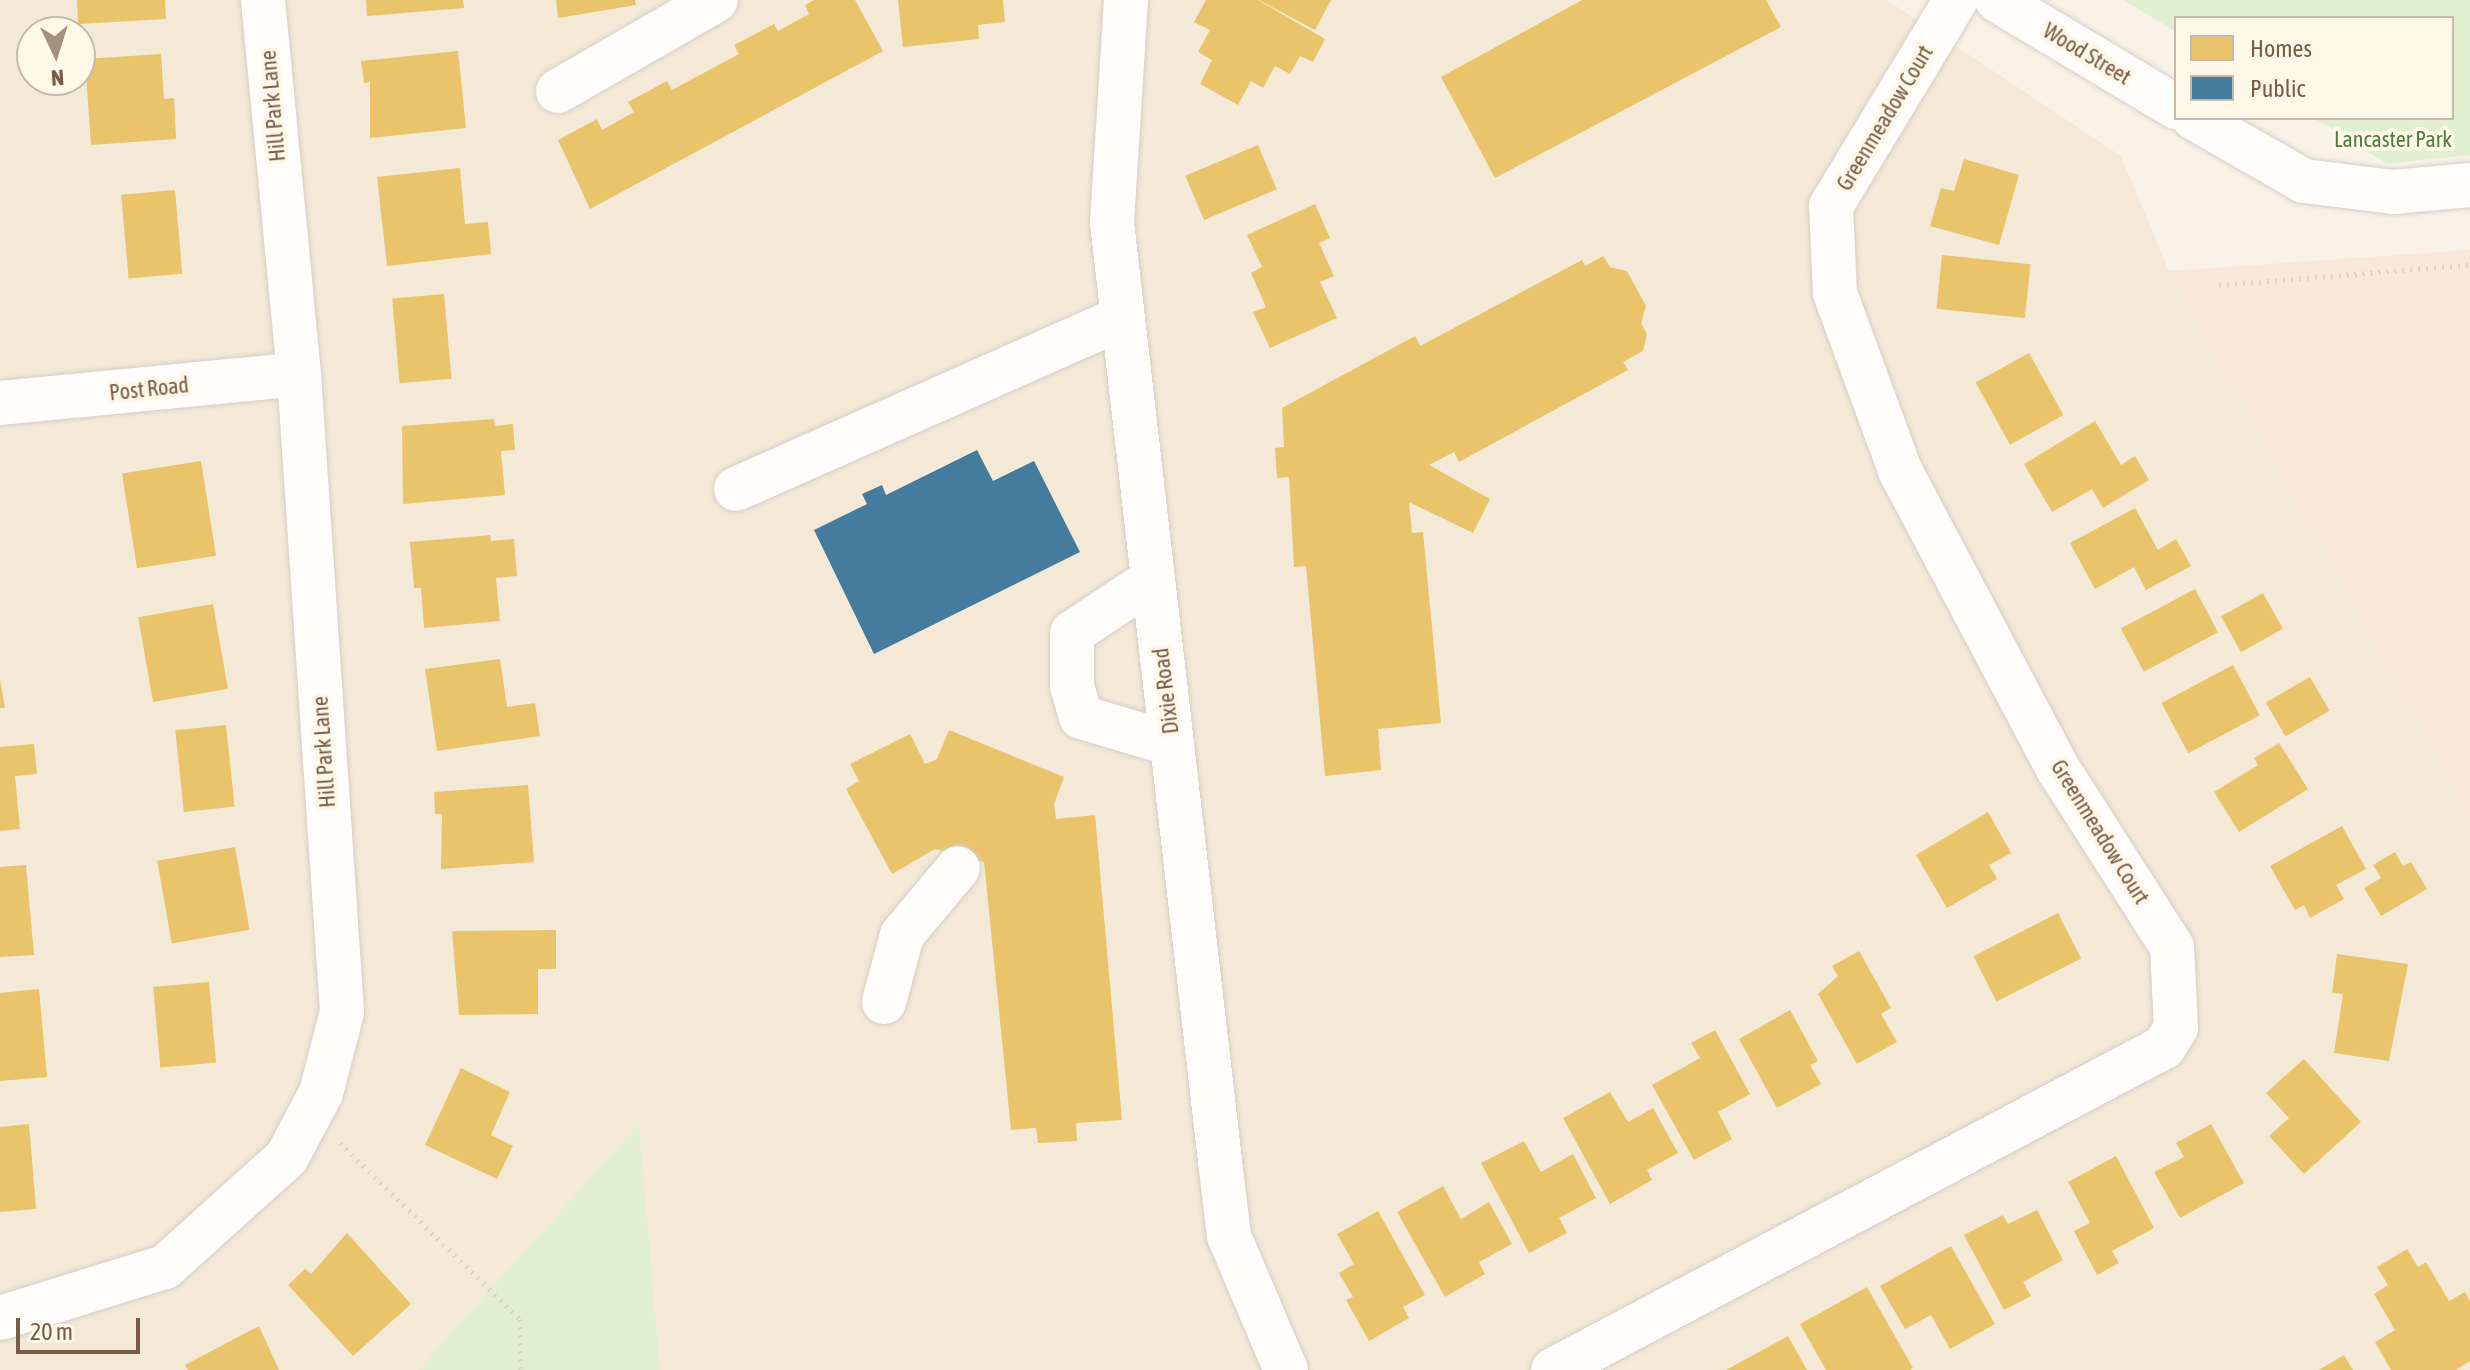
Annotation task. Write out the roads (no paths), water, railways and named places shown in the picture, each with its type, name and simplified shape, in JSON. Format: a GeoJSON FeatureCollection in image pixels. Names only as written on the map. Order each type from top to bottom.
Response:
{"type":"FeatureCollection","features":[{"type":"Feature","properties":{"kind":"street","name":"Hill Park Lane"},"geometry":{"type":"LineString","coordinates":[[0,1318],[165,1267],[287,1157],[321,1093],[342,1012],[299,374],[263,0]]}},
{"type":"Feature","properties":{"kind":"street"},"geometry":{"type":"LineString","coordinates":[[558,91],[670,13],[716,0]]}},
{"type":"Feature","properties":{"kind":"street","name":"Dixie Road"},"geometry":{"type":"LineString","coordinates":[[1126,0],[1112,223],[1229,1236],[1286,1370]]}},
{"type":"Feature","properties":{"kind":"street","name":"Greenmeadow Court"},"geometry":{"type":"LineString","coordinates":[[1553,1370],[2164,1047],[2176,1028],[2172,947],[2057,767],[1900,470],[1835,293],[1831,206],[1956,0]]}},
{"type":"Feature","properties":{"kind":"street","name":"Wood Street"},"geometry":{"type":"LineString","coordinates":[[1997,0],[2174,106]]}},
{"type":"Feature","properties":{"kind":"street"},"geometry":{"type":"LineString","coordinates":[[2197,120],[2304,181],[2393,192],[2470,185]]}},
{"type":"Feature","properties":{"kind":"street"},"geometry":{"type":"LineString","coordinates":[[736,489],[1122,318]]}},
{"type":"Feature","properties":{"kind":"street","name":"Post Road"},"geometry":{"type":"LineString","coordinates":[[0,403],[299,374]]}},
{"type":"Feature","properties":{"kind":"street"},"geometry":{"type":"LineString","coordinates":[[1153,579],[1072,633],[1072,686],[1081,717],[1172,744]]}},
{"type":"Feature","properties":{"kind":"street"},"geometry":{"type":"LineString","coordinates":[[884,1002],[902,935],[958,868]]}},
{"type":"Feature","properties":{"kind":"park label","name":"Lancaster Park"},"geometry":{"type":"Point","coordinates":[2393,140]}}]}
